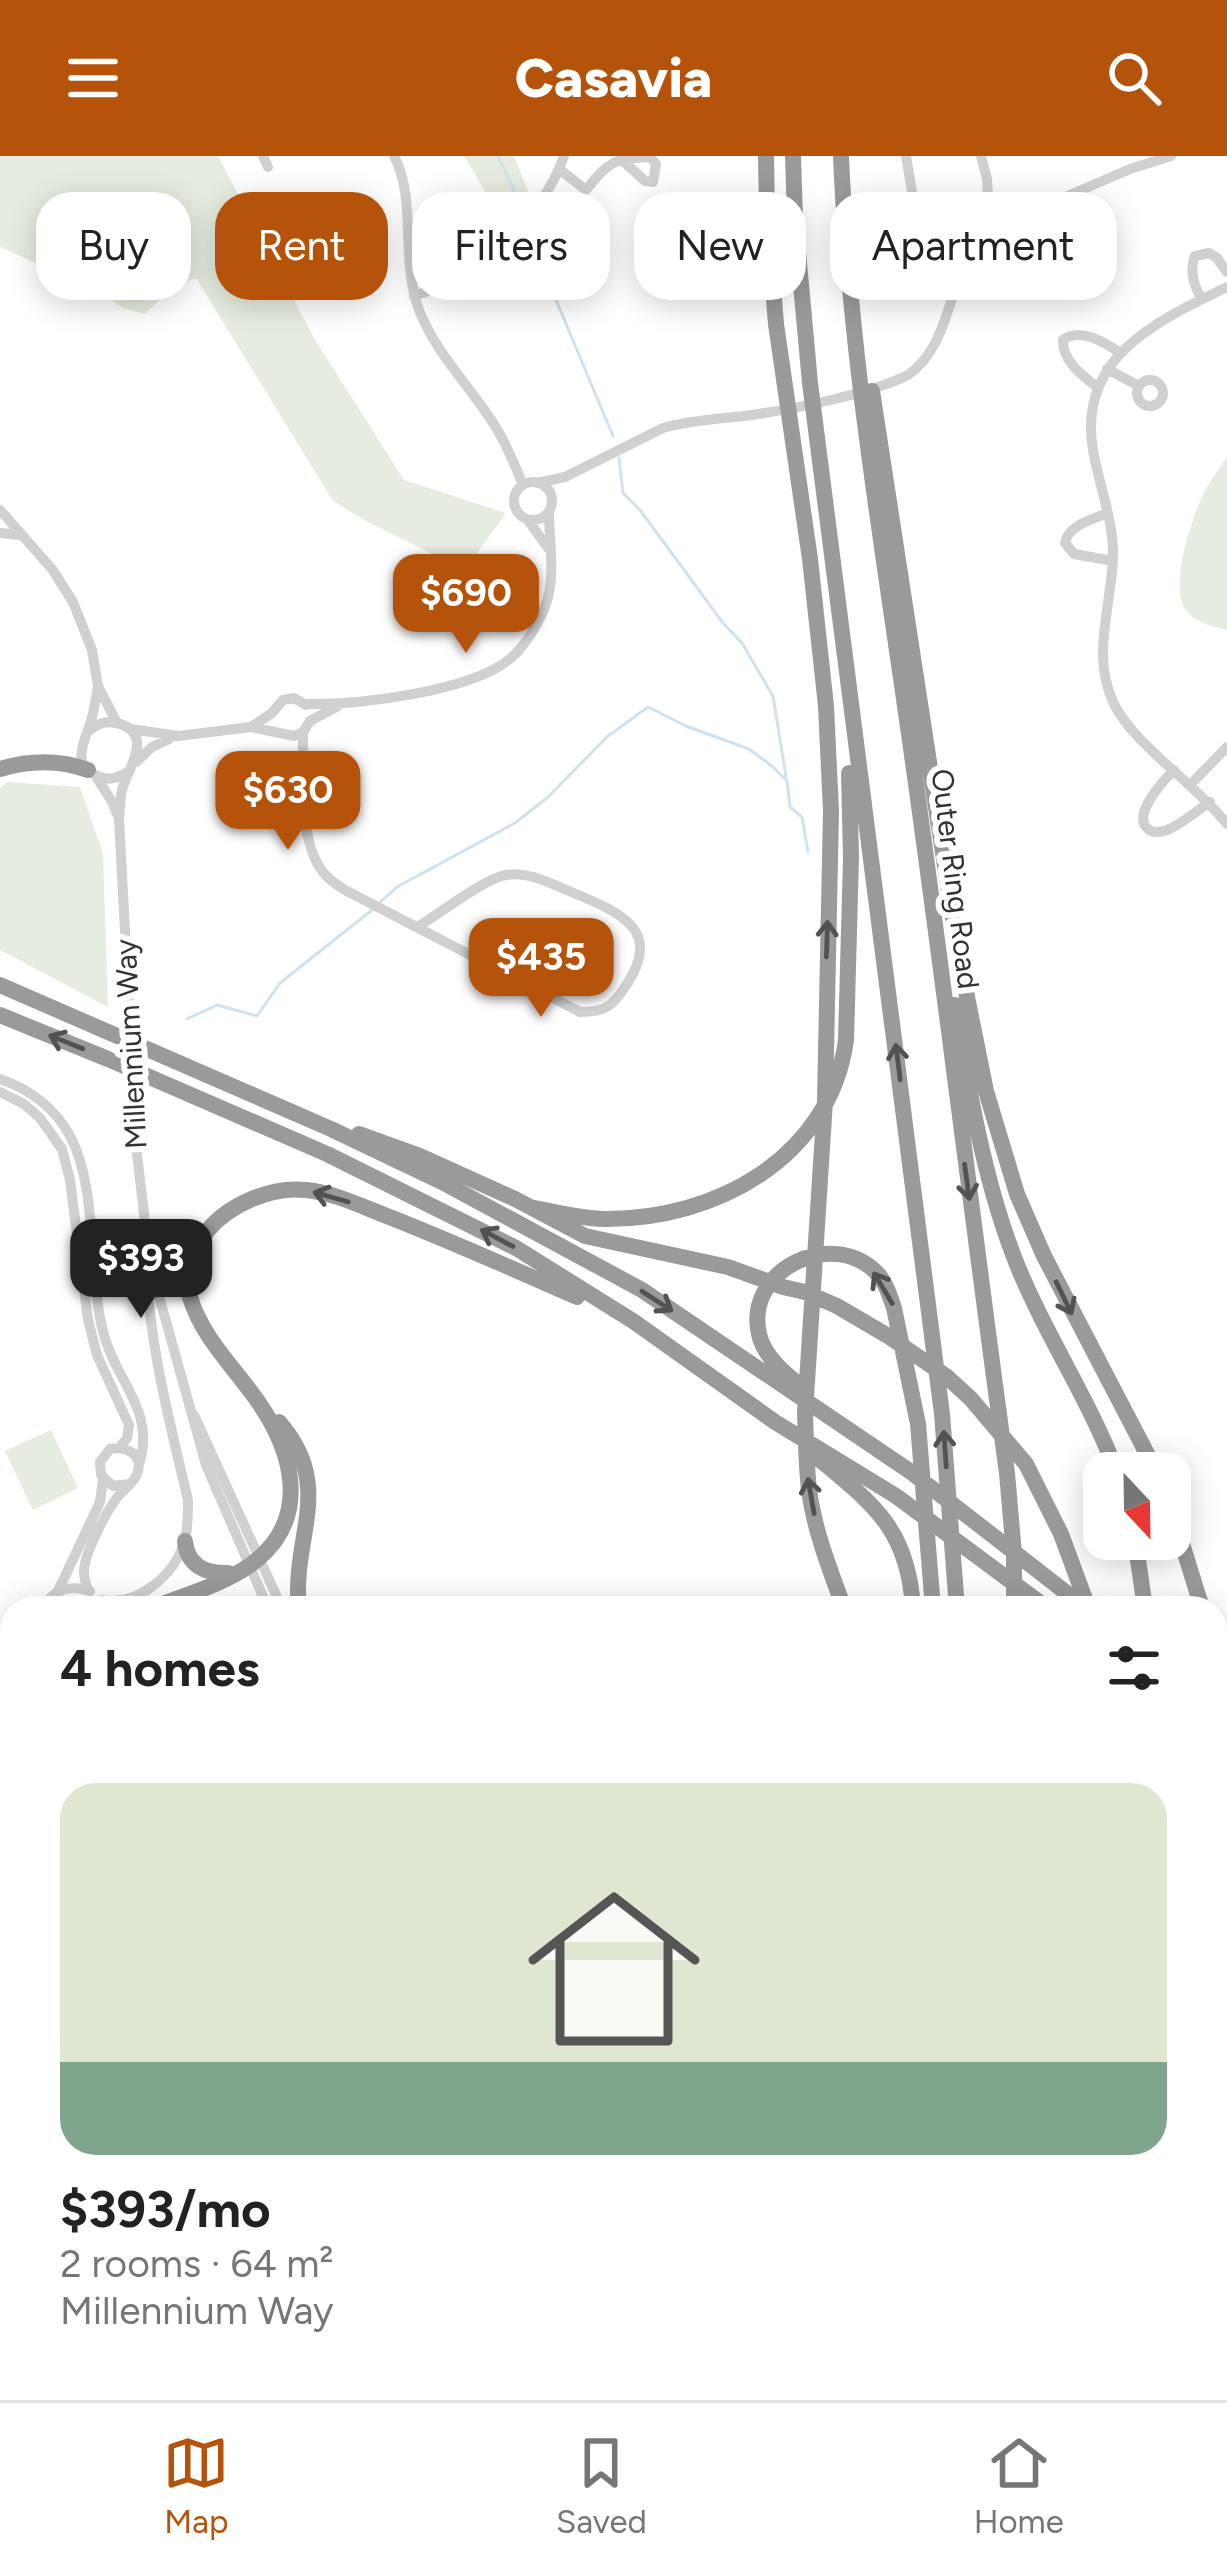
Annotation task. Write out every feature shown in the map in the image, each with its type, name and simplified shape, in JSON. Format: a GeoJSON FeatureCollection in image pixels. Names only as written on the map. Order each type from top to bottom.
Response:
{"type":"FeatureCollection","features":[{"type":"Feature","properties":{"kind":"highway"},"geometry":{"type":"LineString","coordinates":[[766,156],[772,287],[799,384],[843,623],[942,1414],[956,1596]]}},
{"type":"Feature","properties":{"kind":"highway"},"geometry":{"type":"LineString","coordinates":[[530,1207],[582,1217],[625,1218],[734,1191],[778,1164],[801,1139],[824,1108],[844,1058],[849,782],[844,711],[799,384],[794,156]]}},
{"type":"Feature","properties":{"kind":"highway","name":"Outer Ring Road"},"geometry":{"type":"LineString","coordinates":[[842,156],[849,285],[869,411],[866,442],[1006,1473],[1015,1596]]}},
{"type":"Feature","properties":{"kind":"highway"},"geometry":{"type":"LineString","coordinates":[[869,411],[959,957],[986,1091],[1017,1194],[1043,1256],[1146,1452]]}},
{"type":"Feature","properties":{"kind":"highway"},"geometry":{"type":"LineString","coordinates":[[805,433],[810,559],[831,811],[826,1101],[806,1454],[809,1493],[839,1596]]}},
{"type":"Feature","properties":{"kind":"highway"},"geometry":{"type":"LineString","coordinates":[[866,442],[917,735],[967,1078],[984,1156],[1013,1256],[1110,1452]]}},
{"type":"Feature","properties":{"kind":"highway"},"geometry":{"type":"LineString","coordinates":[[0,769],[41,761],[91,772]]}},
{"type":"Feature","properties":{"kind":"highway"},"geometry":{"type":"LineString","coordinates":[[0,981],[442,1182],[642,1290],[911,1472]]}},
{"type":"Feature","properties":{"kind":"highway"},"geometry":{"type":"LineString","coordinates":[[0,1015],[404,1191],[516,1248],[633,1321],[775,1422],[896,1496],[1031,1596]]}},
{"type":"Feature","properties":{"kind":"highway"},"geometry":{"type":"LineString","coordinates":[[331,1129],[383,1141],[586,1236],[805,1292],[837,1306],[921,1358],[971,1399],[1026,1464],[1061,1534],[1083,1596]]}},
{"type":"Feature","properties":{"kind":"highway"},"geometry":{"type":"LineString","coordinates":[[299,1596],[309,1505],[306,1468],[296,1442],[260,1405],[199,1322],[188,1293],[187,1276],[197,1244],[215,1222],[259,1196],[288,1190],[337,1197],[633,1321]]}},
{"type":"Feature","properties":{"kind":"highway"},"geometry":{"type":"LineString","coordinates":[[932,1596],[917,1424],[888,1290],[878,1274],[850,1256],[812,1254],[768,1286],[757,1319],[768,1354],[796,1382],[911,1472],[1071,1596]]}},
{"type":"Feature","properties":{"kind":"highway"},"geometry":{"type":"LineString","coordinates":[[179,1596],[259,1559],[284,1522],[292,1483],[288,1457],[260,1405]]}},
{"type":"Feature","properties":{"kind":"highway"},"geometry":{"type":"LineString","coordinates":[[775,1422],[886,1521],[907,1567],[911,1596]]}},
{"type":"Feature","properties":{"kind":"highway"},"geometry":{"type":"LineString","coordinates":[[184,1541],[188,1557],[200,1568],[221,1574],[241,1570]]}},
{"type":"Feature","properties":{"kind":"highway"},"geometry":{"type":"LineString","coordinates":[[1139,1560],[1143,1596]]}},
{"type":"Feature","properties":{"kind":"highway"},"geometry":{"type":"LineString","coordinates":[[1187,1560],[1198,1596]]}},
{"type":"Feature","properties":{"kind":"street"},"geometry":{"type":"LineString","coordinates":[[394,156],[404,184],[412,285]]}},
{"type":"Feature","properties":{"kind":"street"},"geometry":{"type":"LineString","coordinates":[[546,192],[564,156]]}},
{"type":"Feature","properties":{"kind":"street"},"geometry":{"type":"LineString","coordinates":[[906,156],[912,192]]}},
{"type":"Feature","properties":{"kind":"street"},"geometry":{"type":"LineString","coordinates":[[981,156],[987,192]]}},
{"type":"Feature","properties":{"kind":"street"},"geometry":{"type":"LineString","coordinates":[[1130,170],[1151,156]]}},
{"type":"Feature","properties":{"kind":"street"},"geometry":{"type":"LineString","coordinates":[[1077,192],[1171,156]]}},
{"type":"Feature","properties":{"kind":"street"},"geometry":{"type":"LineString","coordinates":[[559,169],[586,190],[607,165],[623,161]]}},
{"type":"Feature","properties":{"kind":"street"},"geometry":{"type":"LineString","coordinates":[[1202,299],[1192,272],[1195,256],[1209,253],[1227,272]]}},
{"type":"Feature","properties":{"kind":"street"},"geometry":{"type":"LineString","coordinates":[[1227,287],[1157,323],[1120,353],[1098,388],[1090,427],[1113,561],[1102,653],[1107,687],[1125,722],[1227,824]]}},
{"type":"Feature","properties":{"kind":"street"},"geometry":{"type":"LineString","coordinates":[[416,300],[437,345],[497,429],[523,485]]}},
{"type":"Feature","properties":{"kind":"street"},"geometry":{"type":"LineString","coordinates":[[548,548],[514,503],[523,485],[565,477],[680,423],[761,414],[908,375],[934,346],[951,300]]}},
{"type":"Feature","properties":{"kind":"street"},"geometry":{"type":"LineString","coordinates":[[1098,388],[1065,355],[1064,340],[1076,334],[1120,353]]}},
{"type":"Feature","properties":{"kind":"street"},"geometry":{"type":"LineString","coordinates":[[1107,369],[1139,386]]}},
{"type":"Feature","properties":{"kind":"street"},"geometry":{"type":"LineString","coordinates":[[526,519],[538,519],[551,506],[565,477]]}},
{"type":"Feature","properties":{"kind":"street"},"geometry":{"type":"LineString","coordinates":[[251,727],[283,700],[341,704],[468,681],[511,658],[545,607],[551,582],[551,506],[548,488],[537,483]]}},
{"type":"Feature","properties":{"kind":"street"},"geometry":{"type":"LineString","coordinates":[[0,510],[52,569],[73,602],[92,650],[98,686],[137,742],[133,767]]}},
{"type":"Feature","properties":{"kind":"street"},"geometry":{"type":"LineString","coordinates":[[1107,513],[1074,528],[1065,543],[1075,554],[1113,561]]}},
{"type":"Feature","properties":{"kind":"street"},"geometry":{"type":"LineString","coordinates":[[0,532],[20,535]]}},
{"type":"Feature","properties":{"kind":"street"},"geometry":{"type":"LineString","coordinates":[[98,686],[80,750],[91,772],[109,779],[133,767],[152,747],[178,736]]}},
{"type":"Feature","properties":{"kind":"street"},"geometry":{"type":"LineString","coordinates":[[304,704],[305,812],[311,848],[324,875],[353,894],[508,977],[580,1012],[597,1012],[614,1003],[631,979],[640,954],[636,932],[622,915],[525,875],[496,878],[417,927]]}},
{"type":"Feature","properties":{"kind":"street"},"geometry":{"type":"LineString","coordinates":[[88,731],[102,723],[178,736],[251,727],[283,734],[307,726],[341,704]]}},
{"type":"Feature","properties":{"kind":"street"},"geometry":{"type":"LineString","coordinates":[[272,713],[303,766]]}},
{"type":"Feature","properties":{"kind":"street"},"geometry":{"type":"LineString","coordinates":[[1190,785],[1227,747]]}},
{"type":"Feature","properties":{"kind":"street","name":"Millennium Way"},"geometry":{"type":"LineString","coordinates":[[133,767],[122,790],[119,820],[145,1222],[189,1407],[203,1431],[267,1596]]}},
{"type":"Feature","properties":{"kind":"street"},"geometry":{"type":"LineString","coordinates":[[1174,770],[1147,806],[1143,821],[1147,828],[1166,831],[1210,802]]}},
{"type":"Feature","properties":{"kind":"street","name":"Millennium Way"},"geometry":{"type":"LineString","coordinates":[[91,772],[119,820]]}},
{"type":"Feature","properties":{"kind":"street"},"geometry":{"type":"LineString","coordinates":[[0,1079],[49,1107],[78,1152],[105,1339],[143,1420],[137,1475],[114,1502],[86,1561],[88,1590]]}},
{"type":"Feature","properties":{"kind":"street"},"geometry":{"type":"LineString","coordinates":[[0,1092],[40,1118],[62,1149],[88,1320],[97,1355],[129,1425],[120,1447],[101,1458],[100,1502],[54,1596]]}},
{"type":"Feature","properties":{"kind":"street"},"geometry":{"type":"LineString","coordinates":[[132,1596],[151,1588],[175,1562],[184,1541],[188,1500],[154,1352],[145,1222]]}},
{"type":"Feature","properties":{"kind":"street"},"geometry":{"type":"LineString","coordinates":[[120,1447],[132,1452],[139,1464]]}},
{"type":"Feature","properties":{"kind":"street"},"geometry":{"type":"LineString","coordinates":[[103,1479],[113,1486],[129,1484]]}},
{"type":"Feature","properties":{"kind":"street"},"geometry":{"type":"LineString","coordinates":[[58,1592],[70,1588],[88,1590],[95,1596]]}},
{"type":"Feature","properties":{"kind":"shaded area"},"geometry":{"type":"Polygon","coordinates":[[[0,156],[218,156],[237,192],[215,192],[215,300],[294,300],[404,480],[506,513],[465,570],[333,501],[196,278],[191,280],[191,192],[36,192],[36,263],[0,247],[0,156]]]}},
{"type":"Feature","properties":{"kind":"shaded area"},"geometry":{"type":"Polygon","coordinates":[[[464,156],[514,156],[529,192],[485,192],[464,156]]]}},
{"type":"Feature","properties":{"kind":"shaded area"},"geometry":{"type":"Polygon","coordinates":[[[111,300],[160,300],[145,314],[111,300]]]}},
{"type":"Feature","properties":{"kind":"shaded area"},"geometry":{"type":"Polygon","coordinates":[[[1227,457],[1227,630],[1189,614],[1180,583],[1195,515],[1227,457]]]}},
{"type":"Feature","properties":{"kind":"shaded area"},"geometry":{"type":"Polygon","coordinates":[[[6,782],[80,787],[103,854],[108,1007],[0,950],[0,788],[6,782]]]}},
{"type":"Feature","properties":{"kind":"shaded area"},"geometry":{"type":"Polygon","coordinates":[[[51,1430],[78,1488],[33,1510],[5,1451],[51,1430]]]}},
{"type":"Feature","properties":{"kind":"waterway"},"geometry":{"type":"LineString","coordinates":[[498,156],[515,192]]}},
{"type":"Feature","properties":{"kind":"waterway"},"geometry":{"type":"LineString","coordinates":[[556,300],[613,436]]}},
{"type":"Feature","properties":{"kind":"waterway"},"geometry":{"type":"LineString","coordinates":[[619,458],[623,493],[742,643],[773,696],[786,777]]}},
{"type":"Feature","properties":{"kind":"waterway"},"geometry":{"type":"LineString","coordinates":[[379,903],[397,887],[515,823],[547,798],[608,736],[648,707],[749,749],[772,766],[787,781],[790,807],[802,817],[808,852]]}},
{"type":"Feature","properties":{"kind":"waterway"},"geometry":{"type":"LineString","coordinates":[[187,1019],[217,1005],[257,1016],[280,983],[372,910]]}}]}
